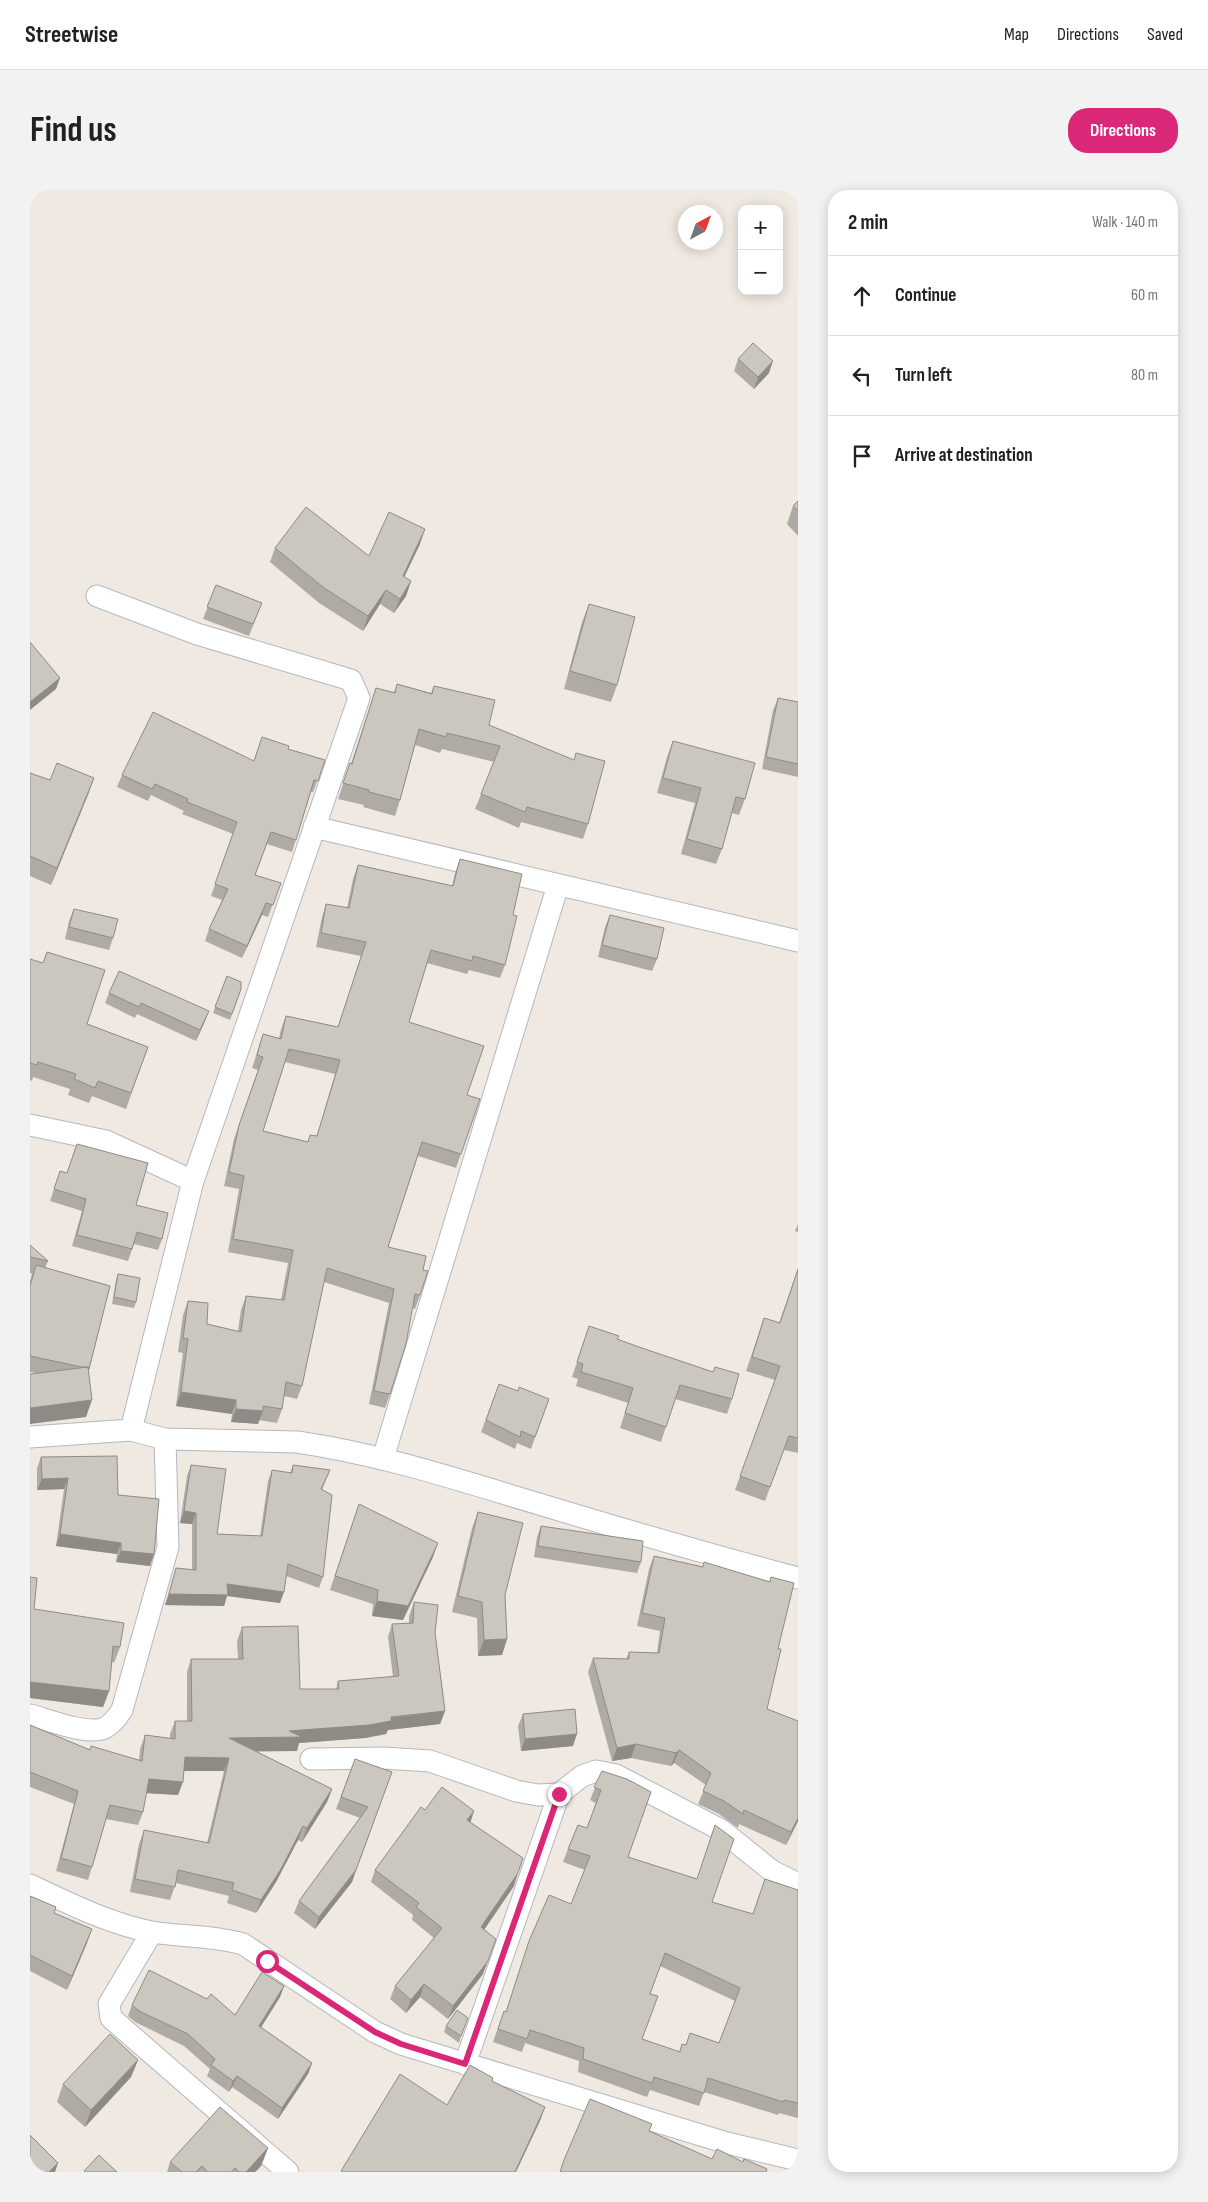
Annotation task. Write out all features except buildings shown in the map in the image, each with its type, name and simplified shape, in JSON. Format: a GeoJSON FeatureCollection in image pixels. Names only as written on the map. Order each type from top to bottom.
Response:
{"type":"FeatureCollection","features":[{"type":"Feature","properties":{"kind":"street"},"geometry":{"type":"LineString","coordinates":[[97,596],[197,634],[351,680],[359,698],[193,1181],[131,1430]]}},
{"type":"Feature","properties":{"kind":"street"},"geometry":{"type":"LineString","coordinates":[[314,827],[798,941]]}},
{"type":"Feature","properties":{"kind":"street"},"geometry":{"type":"LineString","coordinates":[[384,1458],[486,1115],[558,886]]}},
{"type":"Feature","properties":{"kind":"street"},"geometry":{"type":"LineString","coordinates":[[30,1125],[106,1141],[193,1181]]}},
{"type":"Feature","properties":{"kind":"street"},"geometry":{"type":"LineString","coordinates":[[30,1437],[131,1430],[165,1438],[297,1442],[384,1458],[673,1545],[798,1578]]}},
{"type":"Feature","properties":{"kind":"street"},"geometry":{"type":"LineString","coordinates":[[30,1715],[88,1730],[103,1728],[114,1721],[122,1710],[168,1547],[165,1438]]}},
{"type":"Feature","properties":{"kind":"street"},"geometry":{"type":"LineString","coordinates":[[311,1759],[384,1758],[430,1761],[516,1791],[538,1795],[559,1794]]}},
{"type":"Feature","properties":{"kind":"street"},"geometry":{"type":"LineString","coordinates":[[465,2064],[559,1794],[582,1776],[596,1771],[616,1775],[721,1830],[772,1871],[798,1884]]}},
{"type":"Feature","properties":{"kind":"street"},"geometry":{"type":"LineString","coordinates":[[30,1885],[100,1915],[152,1932],[220,1937],[243,1944],[375,2032],[401,2044],[727,2143],[798,2160]]}},
{"type":"Feature","properties":{"kind":"street"},"geometry":{"type":"LineString","coordinates":[[152,1932],[109,2004],[111,2018],[288,2172]]}},
{"type":"Feature","properties":{"kind":"route"},"geometry":{"type":"LineString","coordinates":[[267,1961],[375,2032],[401,2044],[465,2064],[559,1794]]}}]}
